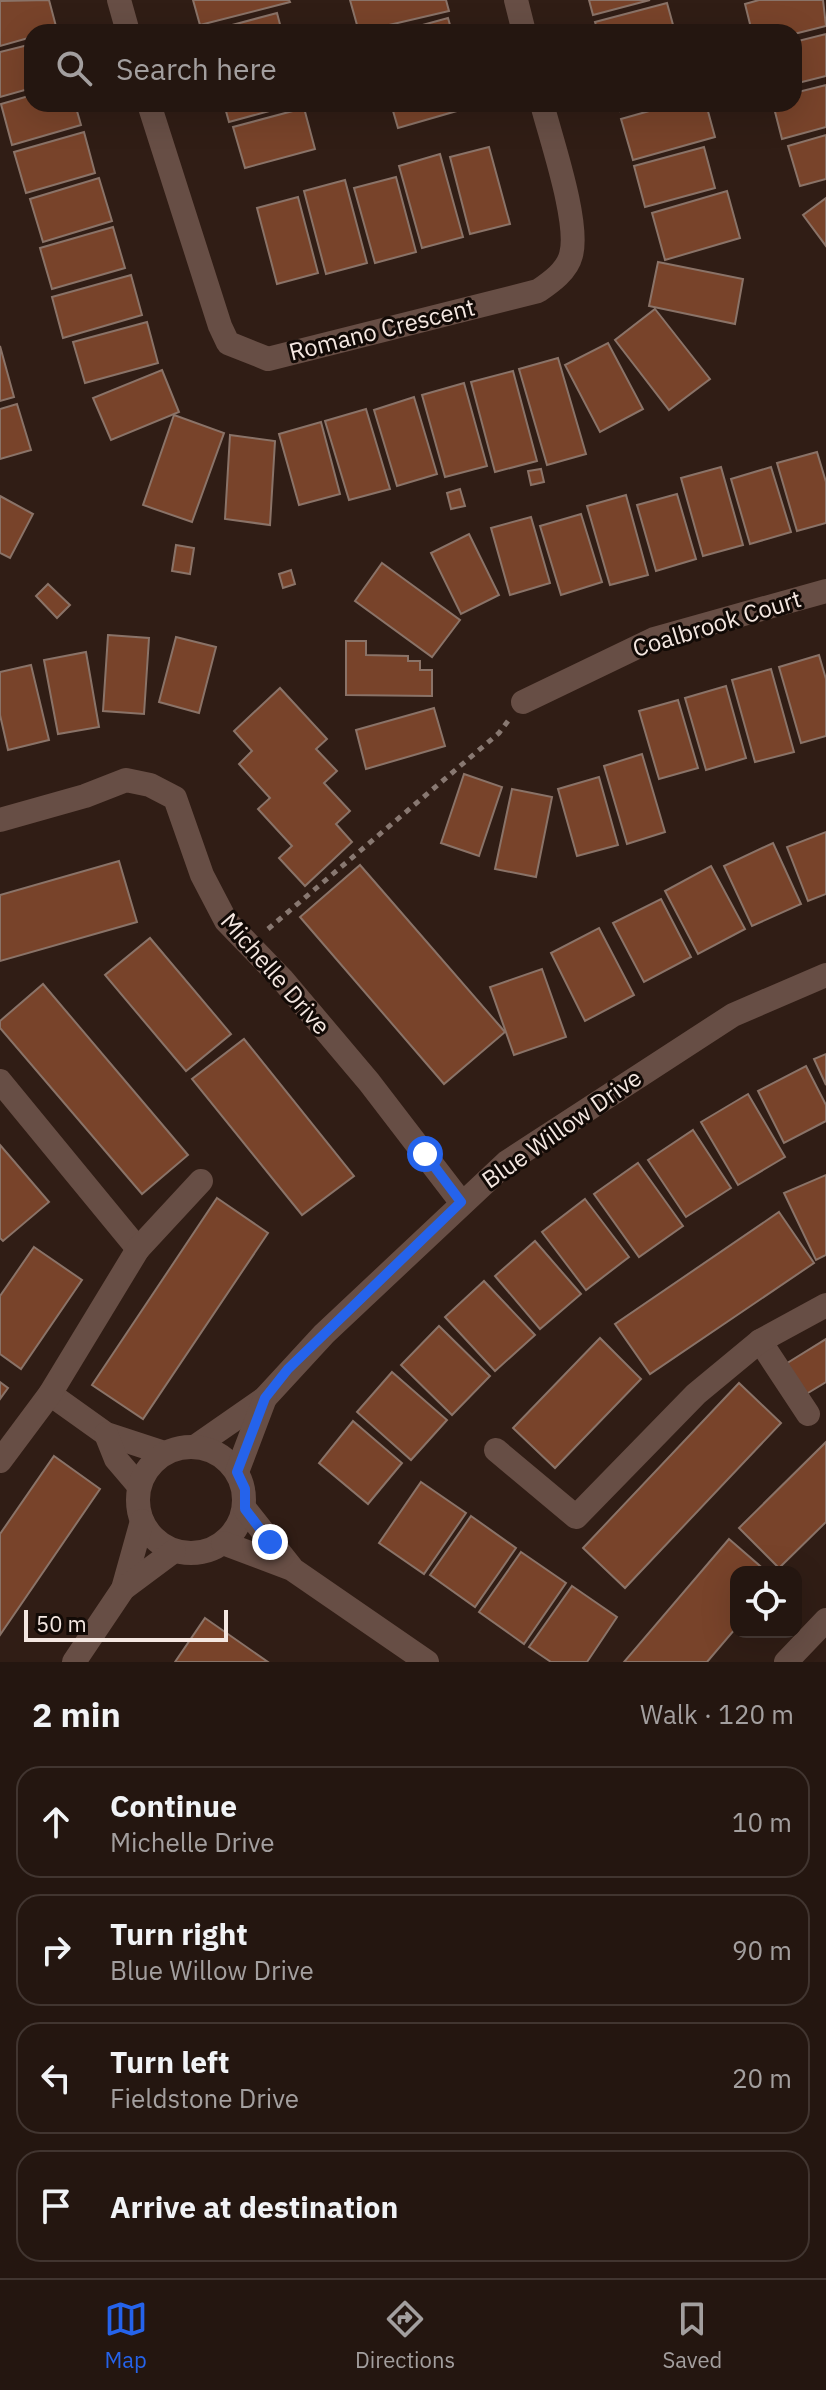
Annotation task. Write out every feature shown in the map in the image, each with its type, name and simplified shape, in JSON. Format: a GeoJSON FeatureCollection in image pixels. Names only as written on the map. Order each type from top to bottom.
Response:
{"type":"FeatureCollection","features":[{"type":"Feature","properties":{"kind":"street"},"geometry":{"type":"LineString","coordinates":[[119,0],[126,24]]}},
{"type":"Feature","properties":{"kind":"street"},"geometry":{"type":"LineString","coordinates":[[516,0],[522,24]]}},
{"type":"Feature","properties":{"kind":"street","name":"Romano Crescent"},"geometry":{"type":"LineString","coordinates":[[152,112],[228,343],[268,359],[538,291],[550,283],[571,255],[572,230],[544,112]]}},
{"type":"Feature","properties":{"kind":"street","name":"Coalbrook Court"},"geometry":{"type":"LineString","coordinates":[[523,702],[654,639],[826,591]]}},
{"type":"Feature","properties":{"kind":"street","name":"Michelle Drive"},"geometry":{"type":"LineString","coordinates":[[0,820],[85,796],[126,780],[150,785],[175,798],[202,875],[226,921],[369,1082],[461,1202]]}},
{"type":"Feature","properties":{"kind":"street","name":"Blue Willow Drive"},"geometry":{"type":"LineString","coordinates":[[196,1446],[265,1398],[288,1369],[461,1202],[507,1162],[733,1015],[826,975]]}},
{"type":"Feature","properties":{"kind":"street"},"geometry":{"type":"LineString","coordinates":[[0,1081],[138,1249]]}},
{"type":"Feature","properties":{"kind":"street"},"geometry":{"type":"LineString","coordinates":[[0,1461],[50,1394],[138,1249],[201,1181]]}},
{"type":"Feature","properties":{"kind":"street"},"geometry":{"type":"LineString","coordinates":[[496,1450],[576,1517],[696,1394],[760,1341],[826,1305]]}},
{"type":"Feature","properties":{"kind":"street"},"geometry":{"type":"LineString","coordinates":[[760,1341],[808,1414]]}},
{"type":"Feature","properties":{"kind":"street"},"geometry":{"type":"LineString","coordinates":[[50,1394],[106,1434],[164,1453],[196,1446],[220,1454],[237,1472],[245,1489],[245,1509],[237,1528],[223,1543],[191,1554],[174,1551],[155,1540],[142,1521],[137,1504],[139,1486],[149,1467],[164,1453]]}},
{"type":"Feature","properties":{"kind":"street","name":"Blue Willow Drive"},"geometry":{"type":"LineString","coordinates":[[237,1472],[265,1398]]}},
{"type":"Feature","properties":{"kind":"street"},"geometry":{"type":"LineString","coordinates":[[106,1434],[116,1459],[139,1486]]}},
{"type":"Feature","properties":{"kind":"street"},"geometry":{"type":"LineString","coordinates":[[245,1509],[292,1569]]}},
{"type":"Feature","properties":{"kind":"street"},"geometry":{"type":"LineString","coordinates":[[74,1662],[123,1589],[142,1521]]}},
{"type":"Feature","properties":{"kind":"street"},"geometry":{"type":"LineString","coordinates":[[223,1543],[292,1569],[420,1660]]}},
{"type":"Feature","properties":{"kind":"street"},"geometry":{"type":"LineString","coordinates":[[123,1589],[174,1551]]}},
{"type":"Feature","properties":{"kind":"street"},"geometry":{"type":"LineString","coordinates":[[786,1662],[826,1620]]}},
{"type":"Feature","properties":{"kind":"path"},"geometry":{"type":"LineString","coordinates":[[249,945],[499,733],[523,702]]}},
{"type":"Feature","properties":{"kind":"building"},"geometry":{"type":"Polygon","coordinates":[[[49,0],[55,24],[24,24],[24,39],[0,46],[0,1],[49,0]]]}},
{"type":"Feature","properties":{"kind":"building"},"geometry":{"type":"Polygon","coordinates":[[[193,0],[290,2],[204,24],[200,24],[193,0]]]}},
{"type":"Feature","properties":{"kind":"building"},"geometry":{"type":"Polygon","coordinates":[[[350,0],[446,0],[449,11],[393,24],[357,24],[350,0]]]}},
{"type":"Feature","properties":{"kind":"building"},"geometry":{"type":"Polygon","coordinates":[[[589,0],[650,0],[593,15],[589,0]]]}},
{"type":"Feature","properties":{"kind":"building"},"geometry":{"type":"Polygon","coordinates":[[[759,0],[823,0],[826,26],[802,32],[802,24],[750,24],[745,4],[759,0]]]}},
{"type":"Feature","properties":{"kind":"building"},"geometry":{"type":"Polygon","coordinates":[[[667,3],[673,24],[596,24],[667,3]]]}},
{"type":"Feature","properties":{"kind":"building"},"geometry":{"type":"Polygon","coordinates":[[[277,13],[280,24],[236,24],[277,13]]]}},
{"type":"Feature","properties":{"kind":"building"},"geometry":{"type":"Polygon","coordinates":[[[448,18],[450,24],[426,24],[448,18]]]}},
{"type":"Feature","properties":{"kind":"building"},"geometry":{"type":"Polygon","coordinates":[[[826,34],[826,76],[802,82],[802,40],[826,34]]]}},
{"type":"Feature","properties":{"kind":"building"},"geometry":{"type":"Polygon","coordinates":[[[24,46],[24,90],[0,97],[0,52],[24,46]]]}},
{"type":"Feature","properties":{"kind":"building"},"geometry":{"type":"Polygon","coordinates":[[[826,85],[826,127],[782,139],[775,112],[802,112],[802,91],[826,85]]]}},
{"type":"Feature","properties":{"kind":"building"},"geometry":{"type":"Polygon","coordinates":[[[24,97],[24,112],[77,112],[81,125],[12,145],[1,104],[24,97]]]}},
{"type":"Feature","properties":{"kind":"building"},"geometry":{"type":"Polygon","coordinates":[[[226,112],[266,112],[229,122],[226,112]]]}},
{"type":"Feature","properties":{"kind":"building"},"geometry":{"type":"Polygon","coordinates":[[[289,112],[305,112],[315,149],[245,168],[233,127],[289,112]]]}},
{"type":"Feature","properties":{"kind":"building"},"geometry":{"type":"Polygon","coordinates":[[[393,112],[453,112],[398,128],[393,112]]]}},
{"type":"Feature","properties":{"kind":"building"},"geometry":{"type":"Polygon","coordinates":[[[646,112],[708,112],[715,137],[633,160],[621,119],[646,112]]]}},
{"type":"Feature","properties":{"kind":"building"},"geometry":{"type":"Polygon","coordinates":[[[84,132],[95,173],[26,193],[14,152],[84,132]]]}},
{"type":"Feature","properties":{"kind":"building"},"geometry":{"type":"Polygon","coordinates":[[[826,135],[826,179],[800,186],[788,146],[826,135]]]}},
{"type":"Feature","properties":{"kind":"building"},"geometry":{"type":"Polygon","coordinates":[[[489,147],[510,224],[470,234],[450,157],[489,147]]]}},
{"type":"Feature","properties":{"kind":"building"},"geometry":{"type":"Polygon","coordinates":[[[704,147],[715,188],[645,207],[634,166],[704,147]]]}},
{"type":"Feature","properties":{"kind":"building"},"geometry":{"type":"Polygon","coordinates":[[[440,154],[463,237],[422,248],[399,166],[440,154]]]}},
{"type":"Feature","properties":{"kind":"building"},"geometry":{"type":"Polygon","coordinates":[[[396,177],[416,252],[375,263],[354,188],[396,177]]]}},
{"type":"Feature","properties":{"kind":"building"},"geometry":{"type":"Polygon","coordinates":[[[99,178],[112,221],[43,242],[30,199],[99,178]]]}},
{"type":"Feature","properties":{"kind":"building"},"geometry":{"type":"Polygon","coordinates":[[[345,180],[367,263],[326,274],[304,191],[345,180]]]}},
{"type":"Feature","properties":{"kind":"building"},"geometry":{"type":"Polygon","coordinates":[[[727,191],[740,238],[665,260],[652,213],[727,191]]]}},
{"type":"Feature","properties":{"kind":"building"},"geometry":{"type":"Polygon","coordinates":[[[298,197],[318,273],[277,284],[257,208],[298,197]]]}},
{"type":"Feature","properties":{"kind":"building"},"geometry":{"type":"Polygon","coordinates":[[[826,198],[826,246],[803,215],[826,198]]]}},
{"type":"Feature","properties":{"kind":"building"},"geometry":{"type":"Polygon","coordinates":[[[113,227],[125,268],[52,289],[40,248],[113,227]]]}},
{"type":"Feature","properties":{"kind":"building"},"geometry":{"type":"Polygon","coordinates":[[[658,262],[743,279],[735,324],[649,306],[658,262]]]}},
{"type":"Feature","properties":{"kind":"building"},"geometry":{"type":"Polygon","coordinates":[[[131,275],[142,315],[63,338],[52,297],[131,275]]]}},
{"type":"Feature","properties":{"kind":"building"},"geometry":{"type":"Polygon","coordinates":[[[655,309],[710,379],[669,410],[615,340],[655,309]]]}},
{"type":"Feature","properties":{"kind":"building"},"geometry":{"type":"Polygon","coordinates":[[[147,322],[158,363],[85,383],[73,342],[147,322]]]}},
{"type":"Feature","properties":{"kind":"building"},"geometry":{"type":"Polygon","coordinates":[[[608,343],[643,409],[600,432],[565,365],[608,343]]]}},
{"type":"Feature","properties":{"kind":"building"},"geometry":{"type":"Polygon","coordinates":[[[0,346],[14,397],[0,401],[0,346]]]}},
{"type":"Feature","properties":{"kind":"building"},"geometry":{"type":"Polygon","coordinates":[[[558,358],[586,454],[547,465],[519,369],[558,358]]]}},
{"type":"Feature","properties":{"kind":"building"},"geometry":{"type":"Polygon","coordinates":[[[162,370],[179,412],[111,440],[93,398],[162,370]]]}},
{"type":"Feature","properties":{"kind":"building"},"geometry":{"type":"Polygon","coordinates":[[[513,371],[537,461],[495,472],[471,382],[513,371]]]}},
{"type":"Feature","properties":{"kind":"building"},"geometry":{"type":"Polygon","coordinates":[[[464,383],[487,466],[445,477],[422,395],[464,383]]]}},
{"type":"Feature","properties":{"kind":"building"},"geometry":{"type":"Polygon","coordinates":[[[414,397],[437,474],[397,486],[374,410],[414,397]]]}},
{"type":"Feature","properties":{"kind":"building"},"geometry":{"type":"Polygon","coordinates":[[[17,404],[31,450],[0,459],[0,409],[17,404]]]}},
{"type":"Feature","properties":{"kind":"building"},"geometry":{"type":"Polygon","coordinates":[[[366,409],[390,489],[349,500],[325,421],[366,409]]]}},
{"type":"Feature","properties":{"kind":"building"},"geometry":{"type":"Polygon","coordinates":[[[174,415],[224,433],[192,522],[143,505],[174,415]]]}},
{"type":"Feature","properties":{"kind":"building"},"geometry":{"type":"Polygon","coordinates":[[[321,422],[340,494],[299,505],[279,434],[321,422]]]}},
{"type":"Feature","properties":{"kind":"building"},"geometry":{"type":"Polygon","coordinates":[[[230,435],[275,441],[270,525],[225,519],[230,435]]]}},
{"type":"Feature","properties":{"kind":"building"},"geometry":{"type":"Polygon","coordinates":[[[817,452],[826,482],[826,523],[797,531],[777,463],[817,452]]]}},
{"type":"Feature","properties":{"kind":"building"},"geometry":{"type":"Polygon","coordinates":[[[721,467],[743,545],[703,556],[681,478],[721,467]]]}},
{"type":"Feature","properties":{"kind":"building"},"geometry":{"type":"Polygon","coordinates":[[[771,467],[791,532],[750,544],[731,479],[771,467]]]}},
{"type":"Feature","properties":{"kind":"building"},"geometry":{"type":"Polygon","coordinates":[[[541,469],[544,482],[531,485],[528,471],[541,469]]]}},
{"type":"Feature","properties":{"kind":"building"},"geometry":{"type":"Polygon","coordinates":[[[460,489],[465,506],[451,509],[447,493],[460,489]]]}},
{"type":"Feature","properties":{"kind":"building"},"geometry":{"type":"Polygon","coordinates":[[[677,494],[696,559],[656,571],[637,505],[677,494]]]}},
{"type":"Feature","properties":{"kind":"building"},"geometry":{"type":"Polygon","coordinates":[[[626,495],[648,575],[610,585],[587,506],[626,495]]]}},
{"type":"Feature","properties":{"kind":"building"},"geometry":{"type":"Polygon","coordinates":[[[0,496],[33,514],[10,558],[0,553],[0,496]]]}},
{"type":"Feature","properties":{"kind":"building"},"geometry":{"type":"Polygon","coordinates":[[[581,514],[602,582],[561,595],[540,526],[581,514]]]}},
{"type":"Feature","properties":{"kind":"building"},"geometry":{"type":"Polygon","coordinates":[[[531,517],[550,583],[510,595],[491,528],[531,517]]]}},
{"type":"Feature","properties":{"kind":"building"},"geometry":{"type":"Polygon","coordinates":[[[469,534],[499,595],[461,614],[431,553],[469,534]]]}},
{"type":"Feature","properties":{"kind":"building"},"geometry":{"type":"Polygon","coordinates":[[[176,545],[194,548],[190,574],[172,571],[176,545]]]}},
{"type":"Feature","properties":{"kind":"building"},"geometry":{"type":"Polygon","coordinates":[[[382,563],[460,620],[432,657],[355,601],[382,563]]]}},
{"type":"Feature","properties":{"kind":"building"},"geometry":{"type":"Polygon","coordinates":[[[291,570],[295,584],[283,588],[279,574],[291,570]]]}},
{"type":"Feature","properties":{"kind":"building"},"geometry":{"type":"Polygon","coordinates":[[[48,584],[70,605],[57,618],[36,596],[48,584]]]}},
{"type":"Feature","properties":{"kind":"building"},"geometry":{"type":"Polygon","coordinates":[[[108,635],[149,638],[144,714],[103,711],[108,635]]]}},
{"type":"Feature","properties":{"kind":"building"},"geometry":{"type":"Polygon","coordinates":[[[176,637],[216,647],[199,713],[159,702],[176,637]]]}},
{"type":"Feature","properties":{"kind":"building"},"geometry":{"type":"Polygon","coordinates":[[[346,641],[366,641],[366,655],[408,656],[408,661],[420,661],[420,670],[432,670],[432,696],[346,695],[346,641]]]}},
{"type":"Feature","properties":{"kind":"building"},"geometry":{"type":"Polygon","coordinates":[[[86,652],[99,727],[58,734],[44,660],[86,652]]]}},
{"type":"Feature","properties":{"kind":"building"},"geometry":{"type":"Polygon","coordinates":[[[819,655],[826,679],[826,736],[801,743],[779,667],[819,655]]]}},
{"type":"Feature","properties":{"kind":"building"},"geometry":{"type":"Polygon","coordinates":[[[31,665],[49,740],[8,750],[0,715],[0,672],[31,665]]]}},
{"type":"Feature","properties":{"kind":"building"},"geometry":{"type":"Polygon","coordinates":[[[771,669],[794,752],[755,762],[732,680],[771,669]]]}},
{"type":"Feature","properties":{"kind":"building"},"geometry":{"type":"Polygon","coordinates":[[[726,686],[746,758],[706,770],[685,698],[726,686]]]}},
{"type":"Feature","properties":{"kind":"building"},"geometry":{"type":"Polygon","coordinates":[[[280,688],[327,739],[316,749],[337,771],[324,783],[350,811],[336,824],[352,842],[305,886],[279,858],[292,846],[258,809],[270,798],[239,764],[252,751],[234,731],[280,688]]]}},
{"type":"Feature","properties":{"kind":"building"},"geometry":{"type":"Polygon","coordinates":[[[678,700],[698,768],[659,779],[639,711],[678,700]]]}},
{"type":"Feature","properties":{"kind":"building"},"geometry":{"type":"Polygon","coordinates":[[[434,708],[445,746],[366,769],[356,730],[434,708]]]}},
{"type":"Feature","properties":{"kind":"building"},"geometry":{"type":"Polygon","coordinates":[[[642,754],[665,832],[627,844],[604,766],[642,754]]]}},
{"type":"Feature","properties":{"kind":"building"},"geometry":{"type":"Polygon","coordinates":[[[464,774],[502,787],[479,856],[441,843],[464,774]]]}},
{"type":"Feature","properties":{"kind":"building"},"geometry":{"type":"Polygon","coordinates":[[[599,777],[618,845],[577,856],[558,789],[599,777]]]}},
{"type":"Feature","properties":{"kind":"building"},"geometry":{"type":"Polygon","coordinates":[[[512,789],[552,797],[536,877],[495,869],[512,789]]]}},
{"type":"Feature","properties":{"kind":"building"},"geometry":{"type":"Polygon","coordinates":[[[826,832],[826,894],[808,901],[787,847],[826,832]]]}},
{"type":"Feature","properties":{"kind":"building"},"geometry":{"type":"Polygon","coordinates":[[[773,843],[801,904],[752,926],[724,866],[773,843]]]}},
{"type":"Feature","properties":{"kind":"building"},"geometry":{"type":"Polygon","coordinates":[[[119,861],[137,922],[0,961],[0,895],[119,861]]]}},
{"type":"Feature","properties":{"kind":"building"},"geometry":{"type":"Polygon","coordinates":[[[360,865],[505,1032],[444,1084],[300,917],[360,865]]]}},
{"type":"Feature","properties":{"kind":"building"},"geometry":{"type":"Polygon","coordinates":[[[711,866],[745,929],[698,954],[665,891],[711,866]]]}},
{"type":"Feature","properties":{"kind":"building"},"geometry":{"type":"Polygon","coordinates":[[[661,899],[691,957],[644,982],[613,923],[661,899]]]}},
{"type":"Feature","properties":{"kind":"building"},"geometry":{"type":"Polygon","coordinates":[[[599,928],[634,995],[585,1021],[551,953],[599,928]]]}},
{"type":"Feature","properties":{"kind":"building"},"geometry":{"type":"Polygon","coordinates":[[[150,938],[231,1034],[186,1071],[105,975],[150,938]]]}},
{"type":"Feature","properties":{"kind":"building"},"geometry":{"type":"Polygon","coordinates":[[[542,969],[566,1037],[514,1055],[490,987],[542,969]]]}},
{"type":"Feature","properties":{"kind":"building"},"geometry":{"type":"Polygon","coordinates":[[[43,984],[188,1155],[142,1194],[0,1028],[0,1021],[43,984]]]}},
{"type":"Feature","properties":{"kind":"building"},"geometry":{"type":"Polygon","coordinates":[[[244,1039],[354,1176],[302,1215],[192,1079],[244,1039]]]}},
{"type":"Feature","properties":{"kind":"building"},"geometry":{"type":"Polygon","coordinates":[[[826,1054],[826,1085],[814,1059],[826,1054]]]}},
{"type":"Feature","properties":{"kind":"building"},"geometry":{"type":"Polygon","coordinates":[[[806,1066],[826,1105],[826,1121],[784,1143],[758,1091],[806,1066]]]}},
{"type":"Feature","properties":{"kind":"building"},"geometry":{"type":"Polygon","coordinates":[[[748,1094],[785,1157],[738,1185],[701,1122],[748,1094]]]}},
{"type":"Feature","properties":{"kind":"building"},"geometry":{"type":"Polygon","coordinates":[[[693,1130],[731,1188],[686,1217],[648,1160],[693,1130]]]}},
{"type":"Feature","properties":{"kind":"building"},"geometry":{"type":"Polygon","coordinates":[[[0,1145],[49,1202],[3,1241],[0,1238],[0,1145]]]}},
{"type":"Feature","properties":{"kind":"building"},"geometry":{"type":"Polygon","coordinates":[[[638,1163],[683,1226],[639,1257],[594,1194],[638,1163]]]}},
{"type":"Feature","properties":{"kind":"building"},"geometry":{"type":"Polygon","coordinates":[[[826,1175],[826,1255],[816,1260],[784,1193],[826,1175]]]}},
{"type":"Feature","properties":{"kind":"building"},"geometry":{"type":"Polygon","coordinates":[[[217,1198],[268,1233],[143,1419],[92,1385],[217,1198]]]}},
{"type":"Feature","properties":{"kind":"building"},"geometry":{"type":"Polygon","coordinates":[[[585,1199],[629,1257],[586,1290],[542,1232],[585,1199]]]}},
{"type":"Feature","properties":{"kind":"building"},"geometry":{"type":"Polygon","coordinates":[[[779,1212],[814,1263],[650,1374],[615,1324],[779,1212]]]}},
{"type":"Feature","properties":{"kind":"building"},"geometry":{"type":"Polygon","coordinates":[[[535,1241],[581,1294],[540,1329],[495,1276],[535,1241]]]}},
{"type":"Feature","properties":{"kind":"building"},"geometry":{"type":"Polygon","coordinates":[[[34,1247],[82,1280],[21,1369],[0,1354],[0,1296],[34,1247]]]}},
{"type":"Feature","properties":{"kind":"building"},"geometry":{"type":"Polygon","coordinates":[[[484,1281],[535,1335],[495,1371],[445,1317],[484,1281]]]}},
{"type":"Feature","properties":{"kind":"building"},"geometry":{"type":"Polygon","coordinates":[[[439,1326],[490,1376],[452,1415],[401,1365],[439,1326]]]}},
{"type":"Feature","properties":{"kind":"building"},"geometry":{"type":"Polygon","coordinates":[[[600,1338],[641,1379],[555,1468],[513,1428],[600,1338]]]}},
{"type":"Feature","properties":{"kind":"building"},"geometry":{"type":"Polygon","coordinates":[[[826,1339],[826,1382],[803,1396],[784,1365],[826,1339]]]}},
{"type":"Feature","properties":{"kind":"building"},"geometry":{"type":"Polygon","coordinates":[[[392,1372],[447,1420],[411,1460],[357,1412],[392,1372]]]}},
{"type":"Feature","properties":{"kind":"building"},"geometry":{"type":"Polygon","coordinates":[[[0,1382],[8,1388],[0,1399],[0,1382]]]}},
{"type":"Feature","properties":{"kind":"building"},"geometry":{"type":"Polygon","coordinates":[[[739,1383],[781,1423],[625,1588],[583,1548],[739,1383]]]}},
{"type":"Feature","properties":{"kind":"building"},"geometry":{"type":"Polygon","coordinates":[[[353,1421],[402,1463],[368,1504],[319,1463],[353,1421]]]}},
{"type":"Feature","properties":{"kind":"building"},"geometry":{"type":"Polygon","coordinates":[[[826,1442],[826,1522],[781,1566],[777,1566],[739,1528],[826,1442]]]}},
{"type":"Feature","properties":{"kind":"building"},"geometry":{"type":"Polygon","coordinates":[[[54,1456],[100,1489],[0,1635],[0,1534],[54,1456]]]}},
{"type":"Feature","properties":{"kind":"building"},"geometry":{"type":"Polygon","coordinates":[[[421,1482],[466,1513],[424,1574],[379,1543],[421,1482]]]}},
{"type":"Feature","properties":{"kind":"building"},"geometry":{"type":"Polygon","coordinates":[[[471,1516],[516,1548],[475,1607],[430,1575],[471,1516]]]}},
{"type":"Feature","properties":{"kind":"building"},"geometry":{"type":"Polygon","coordinates":[[[729,1539],[760,1566],[730,1566],[730,1635],[707,1662],[624,1662],[729,1539]]]}},
{"type":"Feature","properties":{"kind":"building"},"geometry":{"type":"Polygon","coordinates":[[[521,1552],[566,1583],[524,1644],[479,1612],[521,1552]]]}},
{"type":"Feature","properties":{"kind":"building"},"geometry":{"type":"Polygon","coordinates":[[[572,1586],[617,1617],[587,1662],[551,1662],[529,1647],[572,1586]]]}},
{"type":"Feature","properties":{"kind":"building"},"geometry":{"type":"Polygon","coordinates":[[[205,1618],[268,1662],[175,1662],[205,1618]]]}},
{"type":"Feature","properties":{"kind":"route"},"geometry":{"type":"LineString","coordinates":[[270,1542],[245,1509],[245,1489],[237,1472],[265,1398],[288,1369],[403,1262],[461,1202],[425,1154]]}}]}
